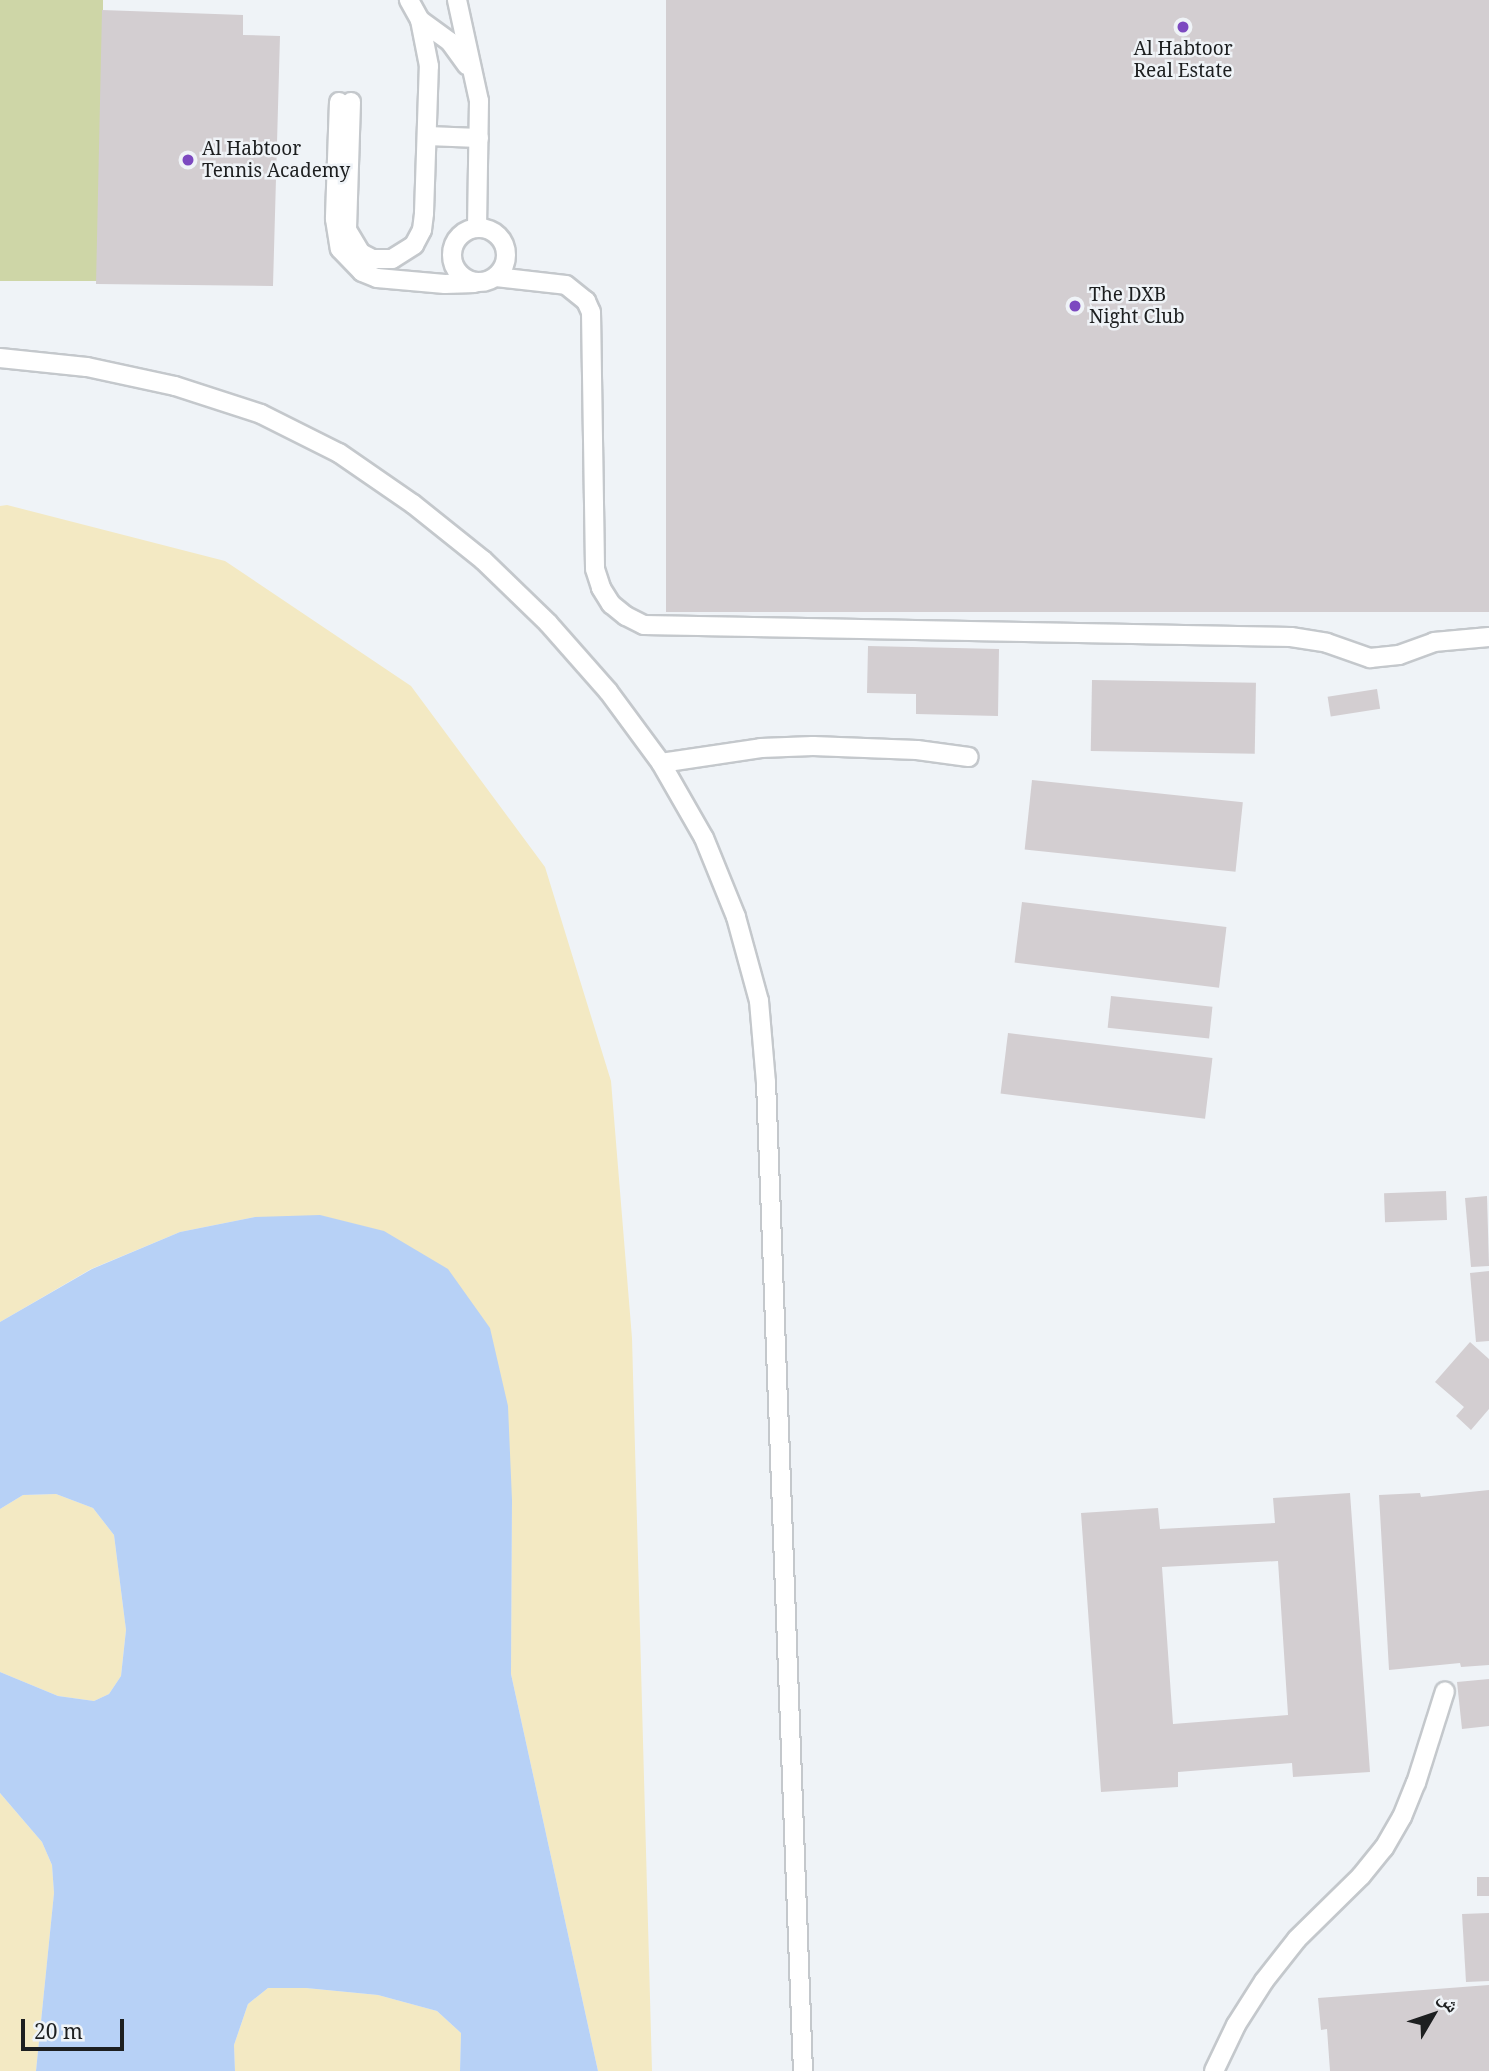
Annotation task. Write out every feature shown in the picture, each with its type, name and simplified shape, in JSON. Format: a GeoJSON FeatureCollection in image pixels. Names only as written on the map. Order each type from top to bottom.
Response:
{"type":"FeatureCollection","features":[{"type":"Feature","properties":{"kind":"lane"},"geometry":{"type":"LineString","coordinates":[[409,0],[420,20],[429,66],[422,230],[414,245],[401,256],[383,260],[373,259],[352,242],[348,230],[345,102],[335,234],[345,256],[362,272],[377,278],[445,284],[475,283],[486,282],[496,277],[504,268],[505,246],[489,230],[477,228],[457,237],[452,248],[456,271],[475,283]]}},
{"type":"Feature","properties":{"kind":"lane"},"geometry":{"type":"LineString","coordinates":[[457,0],[479,101],[477,228]]}},
{"type":"Feature","properties":{"kind":"lane"},"geometry":{"type":"LineString","coordinates":[[420,20],[450,42],[472,74]]}},
{"type":"Feature","properties":{"kind":"lane"},"geometry":{"type":"LineString","coordinates":[[427,136],[479,138]]}},
{"type":"Feature","properties":{"kind":"lane"},"geometry":{"type":"LineString","coordinates":[[496,277],[566,285],[586,301],[591,312],[595,569],[611,604],[644,625],[1292,637],[1327,643],[1370,658],[1399,655],[1434,642],[1489,637]]}},
{"type":"Feature","properties":{"kind":"lane"},"geometry":{"type":"LineString","coordinates":[[0,358],[87,367],[175,386],[261,414],[339,453],[413,504],[484,560],[557,632],[608,691],[661,763],[708,849],[736,917],[759,1000],[766,1082],[803,2071]]}},
{"type":"Feature","properties":{"kind":"lane"},"geometry":{"type":"LineString","coordinates":[[661,763],[761,748],[813,746],[917,750],[969,757]]}},
{"type":"Feature","properties":{"kind":"lane"},"geometry":{"type":"LineString","coordinates":[[1214,2071],[1236,2025],[1264,1980],[1297,1939],[1361,1877],[1384,1848],[1402,1817],[1416,1783],[1445,1691]]}},
{"type":"Feature","properties":{"kind":"green space"},"geometry":{"type":"Polygon","coordinates":[[[0,0],[103,0],[103,281],[0,281],[0,0]]]}},
{"type":"Feature","properties":{"kind":"sand"},"geometry":{"type":"Polygon","coordinates":[[[7,505],[225,561],[411,686],[545,867],[611,1081],[632,1338],[652,2071],[598,2071],[511,1674],[512,1500],[255,1217],[180,1232],[91,1269],[0,1322],[0,506],[7,505]]]}},
{"type":"Feature","properties":{"kind":"sand"},"geometry":{"type":"Polygon","coordinates":[[[56,1494],[93,1508],[114,1535],[126,1630],[121,1676],[109,1694],[94,1701],[58,1696],[0,1672],[0,1509],[23,1495],[56,1494]]]}},
{"type":"Feature","properties":{"kind":"sand"},"geometry":{"type":"Polygon","coordinates":[[[0,1793],[42,1842],[52,1865],[54,1893],[36,2071],[0,2071],[0,1793]]]}},
{"type":"Feature","properties":{"kind":"sand"},"geometry":{"type":"Polygon","coordinates":[[[268,1988],[306,1988],[378,1995],[437,2011],[461,2033],[460,2071],[235,2071],[234,2045],[248,2004],[268,1988]]]}},
{"type":"Feature","properties":{"kind":"water"},"geometry":{"type":"Polygon","coordinates":[[[320,1215],[384,1231],[448,1269],[490,1328],[508,1406],[512,1500],[511,1674],[598,2071],[460,2071],[461,2033],[437,2011],[378,1995],[306,1988],[268,1988],[248,2004],[234,2045],[235,2071],[36,2071],[54,1893],[52,1865],[42,1842],[0,1793],[0,1672],[58,1696],[94,1701],[109,1694],[121,1676],[126,1630],[114,1535],[93,1508],[56,1494],[23,1495],[0,1509],[0,1322],[92,1269],[180,1232],[255,1217],[320,1215]]]}},
{"type":"Feature","properties":{"kind":"building","name":"The DXB Night Club"},"geometry":{"type":"Polygon","coordinates":[[[666,0],[1489,0],[1489,612],[666,612],[666,0]]]}},
{"type":"Feature","properties":{"kind":"building","name":"Al Habtoor Tennis Academy"},"geometry":{"type":"Polygon","coordinates":[[[102,10],[243,15],[243,35],[280,36],[273,286],[96,284],[102,10]]]}},
{"type":"Feature","properties":{"kind":"building"},"geometry":{"type":"Polygon","coordinates":[[[868,646],[999,649],[998,716],[916,714],[916,694],[867,693],[868,646]]]}},
{"type":"Feature","properties":{"kind":"building"},"geometry":{"type":"Polygon","coordinates":[[[1092,680],[1256,683],[1255,754],[1091,751],[1092,680]]]}},
{"type":"Feature","properties":{"kind":"building"},"geometry":{"type":"Polygon","coordinates":[[[1377,689],[1380,709],[1331,717],[1328,697],[1377,689]]]}},
{"type":"Feature","properties":{"kind":"building"},"geometry":{"type":"Polygon","coordinates":[[[1032,780],[1243,802],[1236,872],[1025,850],[1032,780]]]}},
{"type":"Feature","properties":{"kind":"building"},"geometry":{"type":"Polygon","coordinates":[[[1022,902],[1226,927],[1219,988],[1015,963],[1022,902]]]}},
{"type":"Feature","properties":{"kind":"building"},"geometry":{"type":"Polygon","coordinates":[[[1111,996],[1212,1007],[1209,1038],[1108,1028],[1111,996]]]}},
{"type":"Feature","properties":{"kind":"building"},"geometry":{"type":"Polygon","coordinates":[[[1008,1033],[1212,1058],[1205,1119],[1001,1094],[1008,1033]]]}},
{"type":"Feature","properties":{"kind":"building"},"geometry":{"type":"Polygon","coordinates":[[[1446,1191],[1447,1220],[1385,1222],[1384,1193],[1446,1191]]]}},
{"type":"Feature","properties":{"kind":"building"},"geometry":{"type":"Polygon","coordinates":[[[1487,1196],[1489,1266],[1471,1267],[1465,1198],[1487,1196]]]}},
{"type":"Feature","properties":{"kind":"building"},"geometry":{"type":"Polygon","coordinates":[[[1489,1271],[1489,1341],[1476,1342],[1470,1273],[1489,1271]]]}},
{"type":"Feature","properties":{"kind":"building"},"geometry":{"type":"Polygon","coordinates":[[[1470,1342],[1489,1359],[1489,1409],[1471,1430],[1456,1416],[1464,1407],[1435,1382],[1470,1342]]]}},
{"type":"Feature","properties":{"kind":"building"},"geometry":{"type":"Polygon","coordinates":[[[1489,1490],[1489,1665],[1461,1667],[1460,1663],[1389,1670],[1379,1495],[1420,1493],[1421,1497],[1489,1490]]]}},
{"type":"Feature","properties":{"kind":"building"},"geometry":{"type":"Polygon","coordinates":[[[1350,1493],[1370,1772],[1293,1777],[1292,1763],[1178,1772],[1178,1787],[1101,1792],[1081,1513],[1158,1508],[1160,1529],[1275,1523],[1273,1498],[1350,1493]],[[1278,1561],[1162,1567],[1173,1724],[1288,1715],[1278,1561]]]}},
{"type":"Feature","properties":{"kind":"building"},"geometry":{"type":"Polygon","coordinates":[[[1489,1679],[1489,1726],[1462,1729],[1457,1682],[1489,1679]]]}},
{"type":"Feature","properties":{"kind":"building"},"geometry":{"type":"Polygon","coordinates":[[[1477,1877],[1489,1877],[1489,1896],[1477,1896],[1477,1877]]]}},
{"type":"Feature","properties":{"kind":"building"},"geometry":{"type":"Polygon","coordinates":[[[1489,1913],[1489,1981],[1466,1982],[1462,1914],[1489,1913]]]}},
{"type":"Feature","properties":{"kind":"building"},"geometry":{"type":"Polygon","coordinates":[[[1489,1985],[1489,2071],[1330,2071],[1327,2029],[1321,2030],[1318,1998],[1489,1985]]]}},
{"type":"Feature","properties":{"kind":"place","name":"Al Habtoor Real Estate"},"geometry":{"type":"Point","coordinates":[1183,27]}},
{"type":"Feature","properties":{"kind":"place","name":"Al Habtoor Tennis Academy"},"geometry":{"type":"Point","coordinates":[188,160]}},
{"type":"Feature","properties":{"kind":"place","name":"The DXB Night Club"},"geometry":{"type":"Point","coordinates":[1075,306]}}]}
